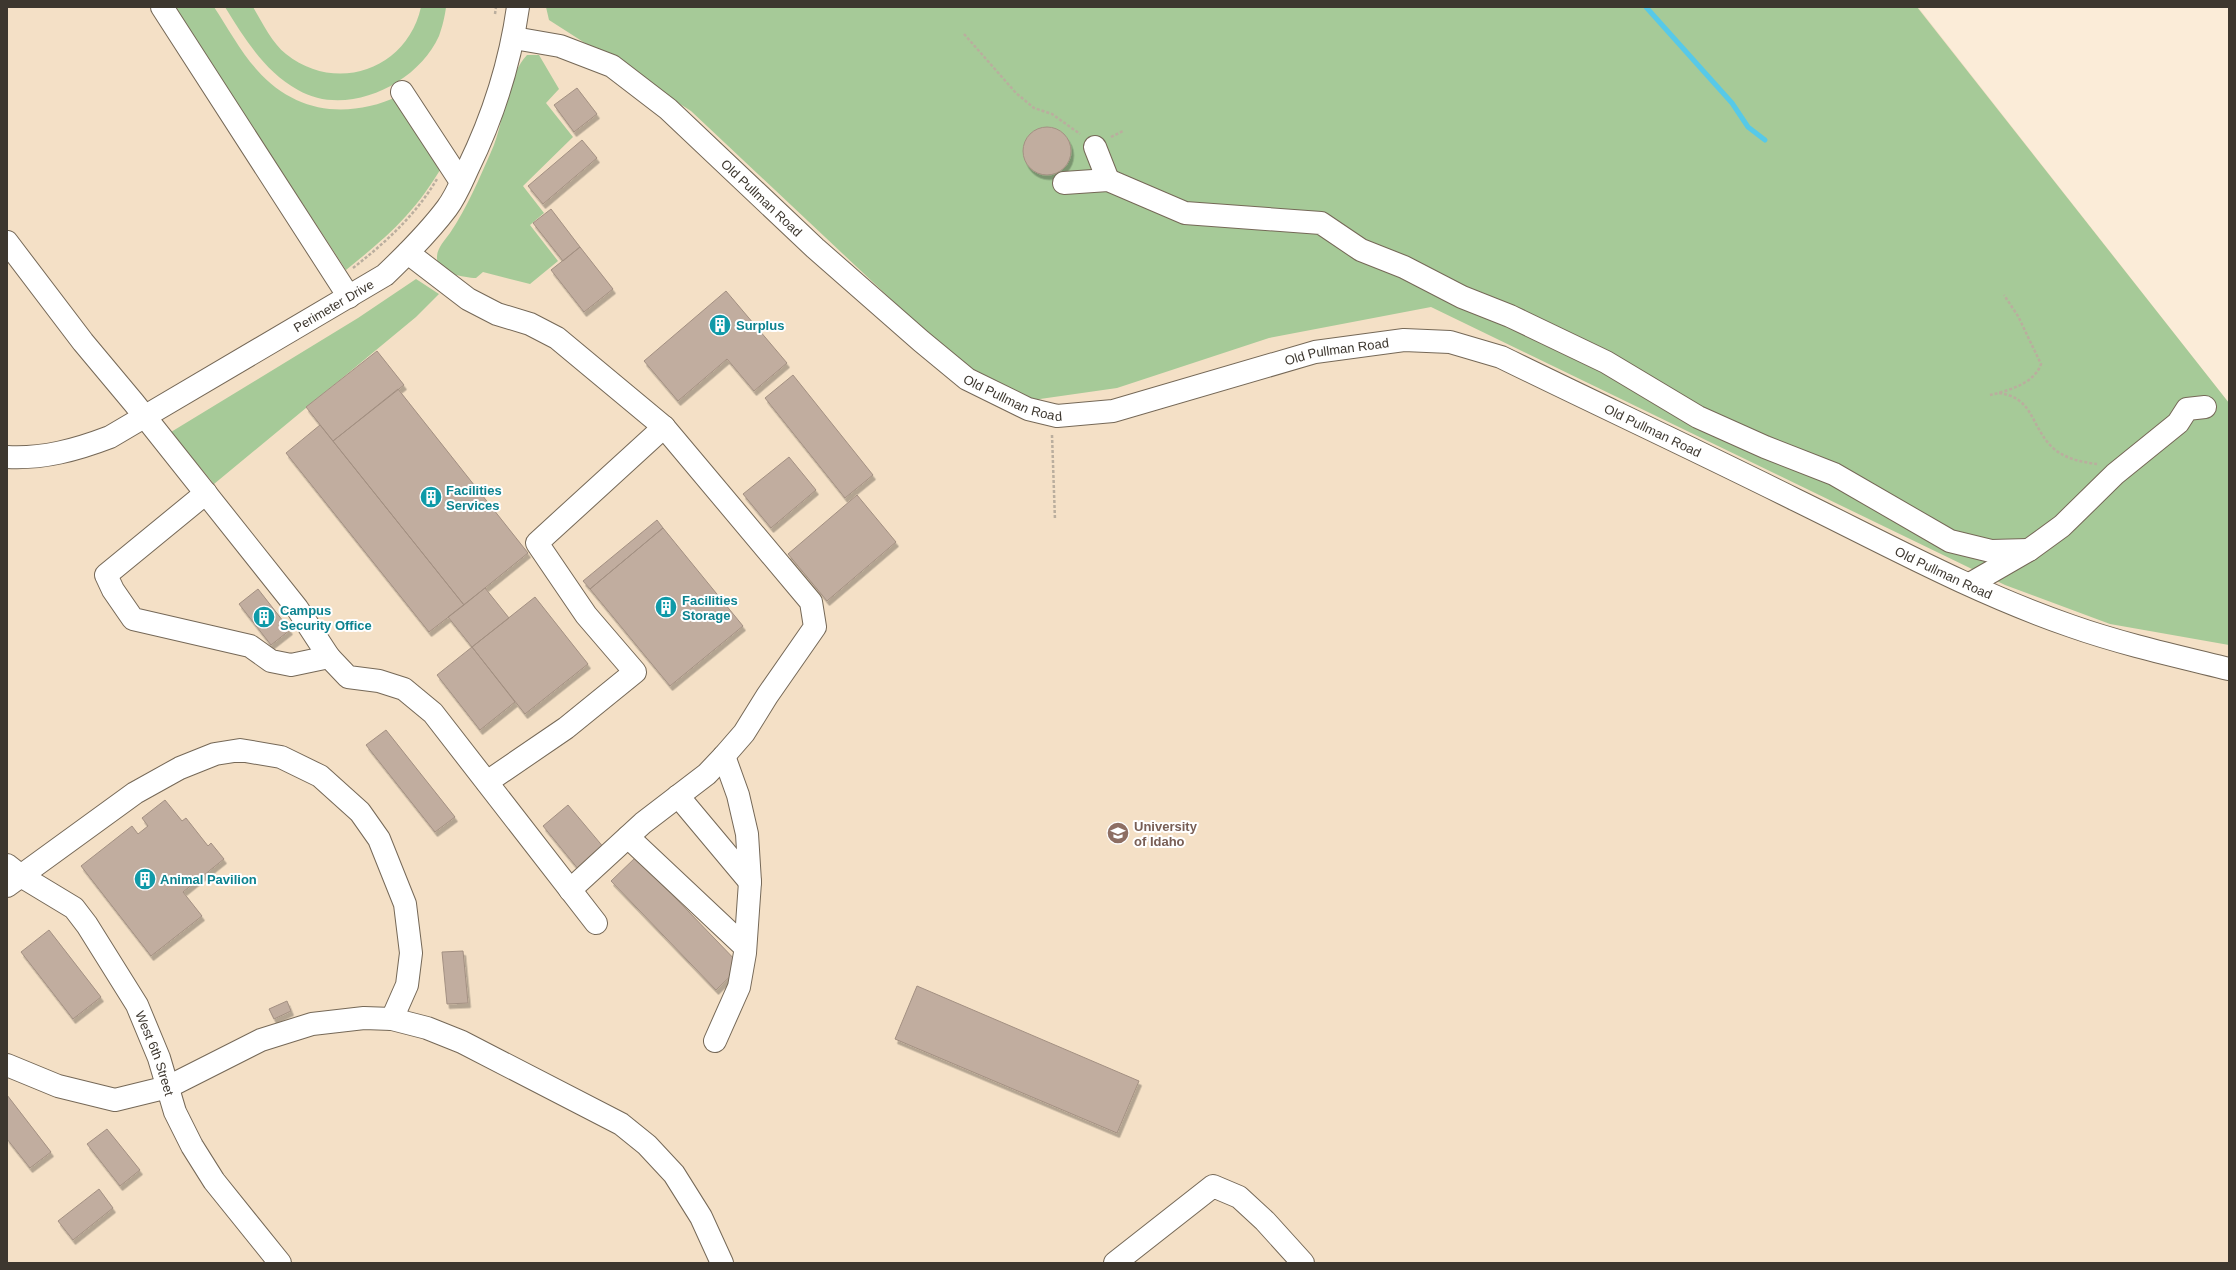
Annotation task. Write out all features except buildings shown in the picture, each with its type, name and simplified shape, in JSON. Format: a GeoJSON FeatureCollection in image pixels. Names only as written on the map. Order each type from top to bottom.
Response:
{"type":"FeatureCollection","features":[{"type":"Feature","properties":{"kind":"street"},"geometry":{"type":"LineString","coordinates":[[162,7],[344,288]]}},
{"type":"Feature","properties":{"kind":"street","name":"Perimeter Drive"},"geometry":{"type":"LineString","coordinates":[[7,457],[31,459],[81,448],[110,438],[146,417],[344,288],[385,274],[408,253],[447,208],[482,140],[498,95],[514,38],[518,7]]}},
{"type":"Feature","properties":{"kind":"street","name":"Old Pullman Road"},"geometry":{"type":"LineString","coordinates":[[514,38],[560,46],[612,66],[668,109],[815,248],[968,379],[1028,409],[1057,416],[1113,411],[1315,352],[1404,340],[1450,342],[1501,357],[1797,500],[1924,565],[2071,626],[2134,645],[2229,669]]}},
{"type":"Feature","properties":{"kind":"street"},"geometry":{"type":"LineString","coordinates":[[402,92],[461,182]]}},
{"type":"Feature","properties":{"kind":"street"},"geometry":{"type":"LineString","coordinates":[[1095,148],[1108,180]]}},
{"type":"Feature","properties":{"kind":"street"},"geometry":{"type":"LineString","coordinates":[[1064,183],[1108,180],[1185,213],[1321,223],[1361,250],[1404,267],[1462,296],[1510,316],[1606,362],[1698,417],[1765,447],[1834,474],[1950,541],[1991,551],[2029,550]]}},
{"type":"Feature","properties":{"kind":"street"},"geometry":{"type":"LineString","coordinates":[[7,242],[83,342],[146,417],[297,608],[329,657],[348,677],[380,681],[404,689],[433,713],[596,924]]}},
{"type":"Feature","properties":{"kind":"street"},"geometry":{"type":"LineString","coordinates":[[408,253],[468,299],[497,314],[530,324],[557,338],[664,427],[811,602],[815,627],[767,696],[744,734],[707,774],[628,837],[570,890]]}},
{"type":"Feature","properties":{"kind":"street"},"geometry":{"type":"LineString","coordinates":[[1970,584],[2029,550],[2062,526],[2128,464],[2178,423],[2187,409],[2205,407]]}},
{"type":"Feature","properties":{"kind":"street"},"geometry":{"type":"LineString","coordinates":[[487,782],[566,728],[635,672],[586,615],[537,543],[664,427]]}},
{"type":"Feature","properties":{"kind":"street"},"geometry":{"type":"LineString","coordinates":[[206,493],[106,575],[113,590],[133,619],[250,646],[271,661],[292,665],[329,657]]}},
{"type":"Feature","properties":{"kind":"street"},"geometry":{"type":"LineString","coordinates":[[12,876],[135,793],[180,768],[215,754],[240,750],[281,757],[320,776],[360,812],[379,840],[405,904],[411,953],[407,985],[392,1019]]}},
{"type":"Feature","properties":{"kind":"street"},"geometry":{"type":"LineString","coordinates":[[715,1042],[739,988],[745,946],[750,882],[747,834],[738,795],[724,756]]}},
{"type":"Feature","properties":{"kind":"street"},"geometry":{"type":"LineString","coordinates":[[678,796],[750,882]]}},
{"type":"Feature","properties":{"kind":"street"},"geometry":{"type":"LineString","coordinates":[[628,837],[745,946]]}},
{"type":"Feature","properties":{"kind":"street","name":"West 6th Street"},"geometry":{"type":"LineString","coordinates":[[12,876],[74,908],[87,925],[137,1005],[159,1058],[175,1112],[192,1146],[214,1181],[280,1263]]}},
{"type":"Feature","properties":{"kind":"street"},"geometry":{"type":"LineString","coordinates":[[7,1065],[58,1086],[115,1100],[168,1087],[196,1071],[268,1038],[312,1024],[364,1018],[392,1019],[427,1028],[462,1042],[621,1124],[647,1145],[674,1174],[701,1217],[722,1263]]}},
{"type":"Feature","properties":{"kind":"street"},"geometry":{"type":"LineString","coordinates":[[1115,1263],[1214,1186],[1239,1197],[1265,1221],[1303,1263]]}},
{"type":"Feature","properties":{"kind":"path"},"geometry":{"type":"LineString","coordinates":[[495,19],[496,7]]}},
{"type":"Feature","properties":{"kind":"path"},"geometry":{"type":"LineString","coordinates":[[964,34],[1016,93],[1034,108],[1052,114],[1068,124],[1095,148],[1106,139],[1123,131]]}},
{"type":"Feature","properties":{"kind":"path"},"geometry":{"type":"LineString","coordinates":[[344,288],[379,248],[407,221],[429,193],[448,162]]}},
{"type":"Feature","properties":{"kind":"path"},"geometry":{"type":"LineString","coordinates":[[1990,395],[2005,392],[2038,373],[2041,364],[2018,316],[2004,295]]}},
{"type":"Feature","properties":{"kind":"path"},"geometry":{"type":"LineString","coordinates":[[1999,393],[2012,395],[2022,401],[2050,446],[2066,457],[2086,463],[2128,464]]}},
{"type":"Feature","properties":{"kind":"path"},"geometry":{"type":"LineString","coordinates":[[1050,414],[1054,449],[1055,520]]}},
{"type":"Feature","properties":{"kind":"shaded area","name":"University of Idaho"},"geometry":{"type":"Polygon","coordinates":[[[7,7],[1918,7],[2229,403],[2229,1263],[7,1263],[7,7]]]}},
{"type":"Feature","properties":{"kind":"green space"},"geometry":{"type":"Polygon","coordinates":[[[174,7],[214,7],[257,70],[272,85],[288,96],[306,104],[324,108],[361,108],[399,96],[443,165],[422,197],[400,223],[346,270],[174,7]]]}},
{"type":"Feature","properties":{"kind":"green space"},"geometry":{"type":"Polygon","coordinates":[[[225,7],[253,7],[276,44],[286,54],[306,66],[326,72],[347,73],[367,69],[385,60],[401,47],[413,29],[421,7],[446,7],[439,36],[429,54],[414,69],[397,82],[378,92],[358,98],[337,100],[317,98],[298,90],[275,74],[256,53],[225,7]]]}},
{"type":"Feature","properties":{"kind":"green space"},"geometry":{"type":"Polygon","coordinates":[[[546,7],[1917,7],[2229,403],[2229,645],[2110,624],[2005,585],[1431,307],[1269,338],[1117,388],[1033,400],[961,365],[691,111],[549,20],[546,7]]]}},
{"type":"Feature","properties":{"kind":"green space"},"geometry":{"type":"Polygon","coordinates":[[[527,55],[539,55],[559,89],[546,103],[573,137],[523,186],[544,213],[530,225],[558,261],[530,284],[483,272],[476,278],[452,274],[446,271],[438,263],[438,250],[462,214],[477,183],[495,141],[514,76],[520,64],[527,55]]]}},
{"type":"Feature","properties":{"kind":"green space"},"geometry":{"type":"Polygon","coordinates":[[[416,279],[439,294],[416,317],[214,484],[171,432],[358,318],[416,279]]]}},
{"type":"Feature","properties":{"kind":"waterway"},"geometry":{"type":"LineString","coordinates":[[1646,7],[1732,103],[1748,127],[1765,140]]}},
{"type":"Feature","properties":{"kind":"place","name":"Surplus"},"geometry":{"type":"Point","coordinates":[720,325]}},
{"type":"Feature","properties":{"kind":"place","name":"Facilities Services"},"geometry":{"type":"Point","coordinates":[431,497]}},
{"type":"Feature","properties":{"kind":"place","name":"Facilities Storage"},"geometry":{"type":"Point","coordinates":[666,607]}},
{"type":"Feature","properties":{"kind":"place","name":"Campus Security Office"},"geometry":{"type":"Point","coordinates":[264,617]}},
{"type":"Feature","properties":{"kind":"place","name":"University of Idaho"},"geometry":{"type":"Point","coordinates":[1118,833]}},
{"type":"Feature","properties":{"kind":"place","name":"Animal Pavilion"},"geometry":{"type":"Point","coordinates":[145,879]}}]}
